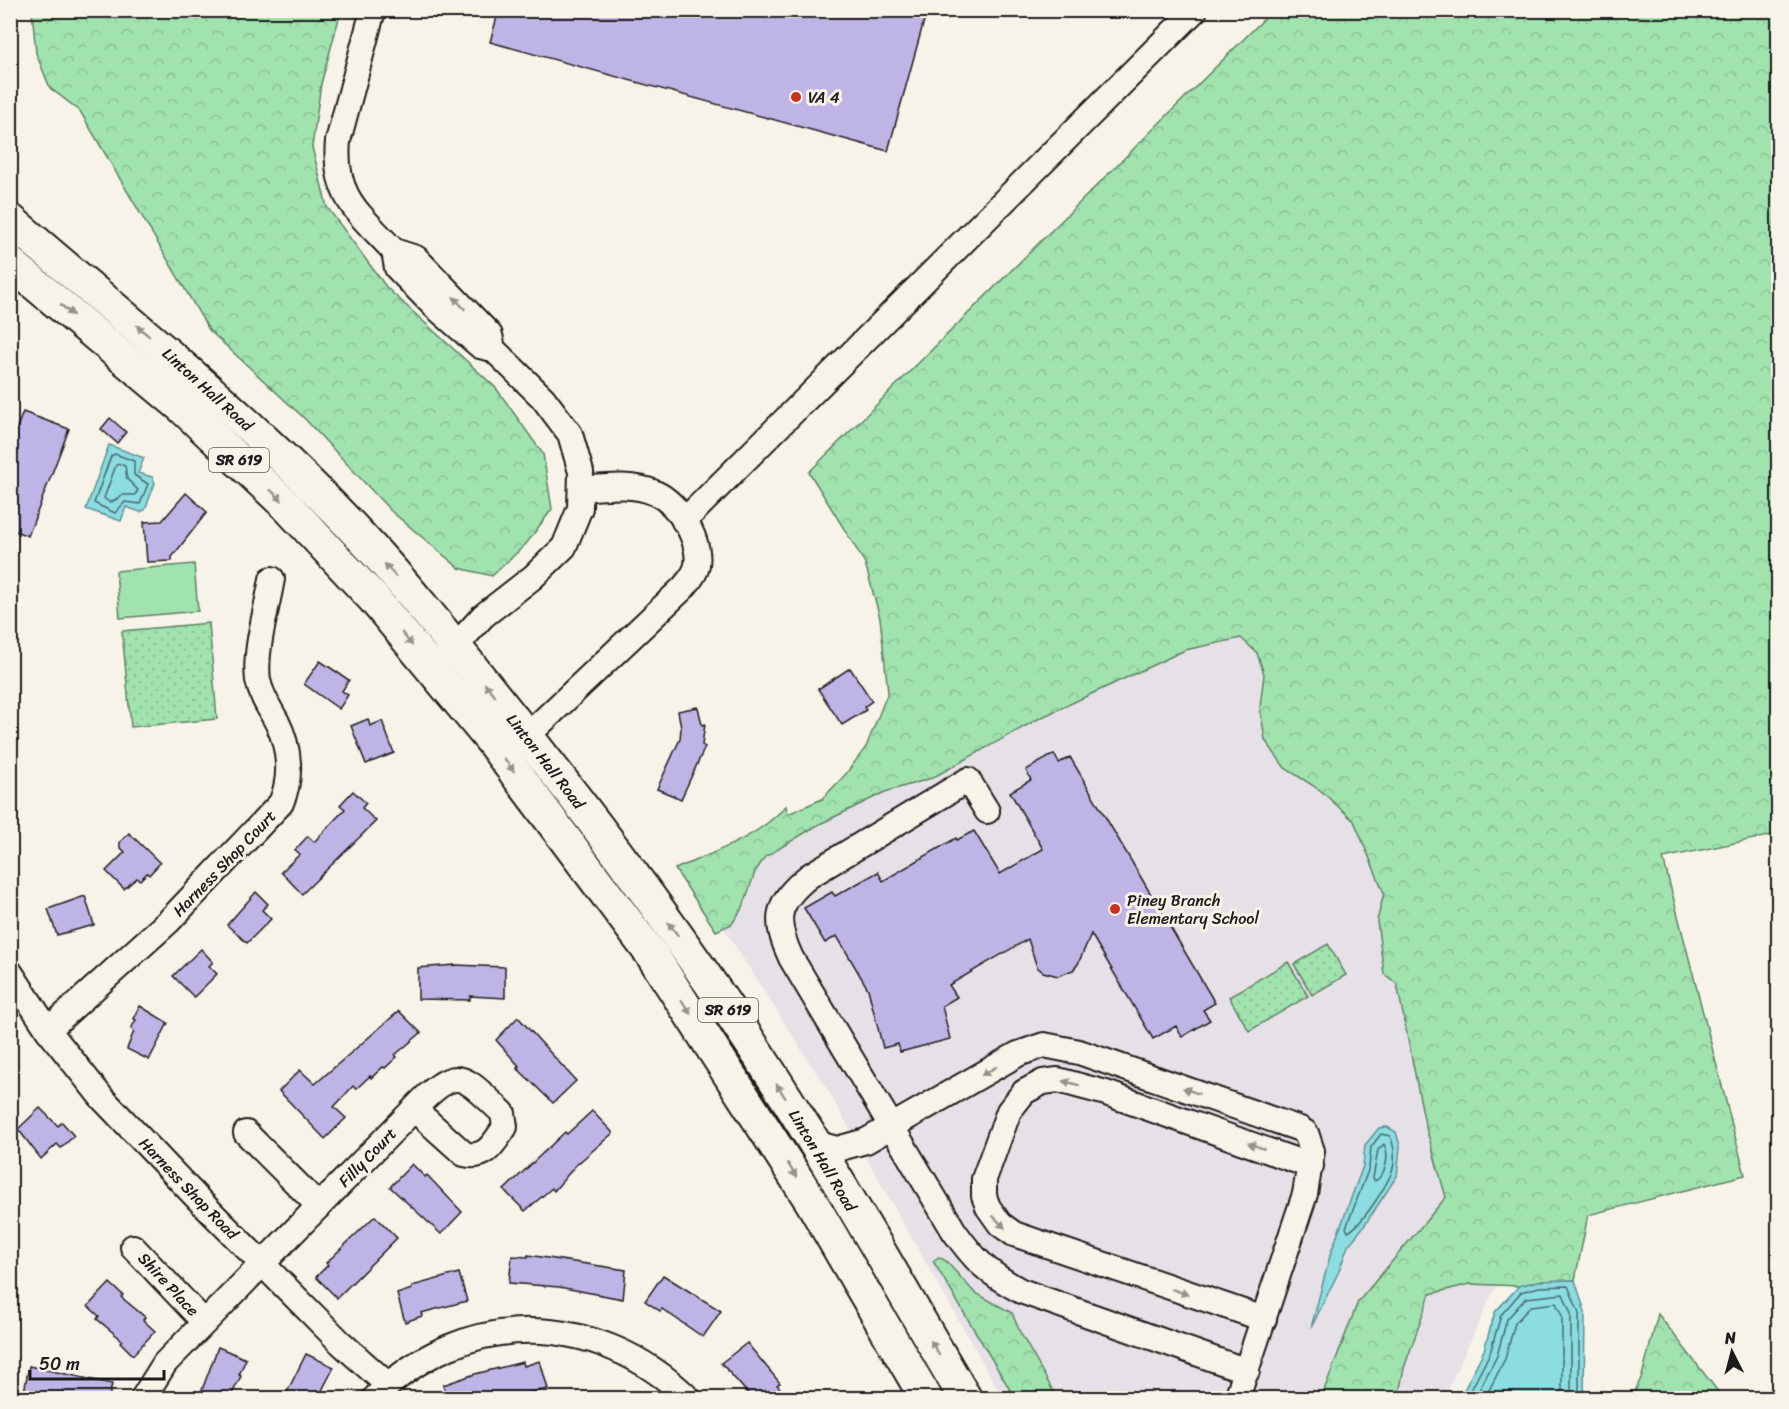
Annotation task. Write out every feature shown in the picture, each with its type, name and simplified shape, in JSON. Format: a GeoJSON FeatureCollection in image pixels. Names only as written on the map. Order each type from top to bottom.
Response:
{"type":"FeatureCollection","features":[{"type":"Feature","properties":{"kind":"main road","name":"Linton Hall Road"},"geometry":{"type":"LineString","coordinates":[[10,220],[197,378],[301,475],[366,542],[455,646],[527,736],[683,943],[815,1143],[965,1398]]}},
{"type":"Feature","properties":{"kind":"main road","name":"Linton Hall Road"},"geometry":{"type":"LineString","coordinates":[[14,274],[182,407],[288,507],[344,565],[434,669],[490,739],[652,955],[811,1201],[926,1398]]}},
{"type":"Feature","properties":{"kind":"street"},"geometry":{"type":"LineString","coordinates":[[373,10],[338,141],[336,162],[339,182],[346,197],[394,251],[411,254],[490,334],[493,349],[543,398],[570,434],[581,472],[580,508],[564,547],[533,577],[483,616],[434,669]]}},
{"type":"Feature","properties":{"kind":"street"},"geometry":{"type":"LineString","coordinates":[[684,521],[1195,10]]}},
{"type":"Feature","properties":{"kind":"street"},"geometry":{"type":"LineString","coordinates":[[14,274],[42,248]]}},
{"type":"Feature","properties":{"kind":"street"},"geometry":{"type":"LineString","coordinates":[[527,736],[691,579],[696,569],[696,550],[684,521],[665,498],[654,492],[610,486],[582,489]]}},
{"type":"Feature","properties":{"kind":"street","name":"Harness Shop Court"},"geometry":{"type":"LineString","coordinates":[[48,1030],[169,921],[281,803],[288,787],[288,764],[281,733],[263,697],[258,680],[258,663],[272,579]]}},
{"type":"Feature","properties":{"kind":"street"},"geometry":{"type":"LineString","coordinates":[[987,811],[968,780],[809,876],[788,895],[782,904],[780,924],[791,958],[891,1128],[954,1231],[974,1259],[993,1276],[1021,1291],[1246,1371]]}},
{"type":"Feature","properties":{"kind":"street","name":"Harness Shop Road"},"geometry":{"type":"LineString","coordinates":[[10,972],[48,1030],[102,1098],[341,1343],[381,1391]]}},
{"type":"Feature","properties":{"kind":"street"},"geometry":{"type":"LineString","coordinates":[[815,1143],[837,1149],[866,1141],[1018,1054],[1032,1047],[1053,1046],[1079,1052],[1300,1129],[1310,1140],[1311,1166],[1305,1194],[1237,1398]]}},
{"type":"Feature","properties":{"kind":"street"},"geometry":{"type":"LineString","coordinates":[[1264,1319],[1014,1234],[1000,1224],[988,1207],[984,1196],[984,1179],[1015,1101],[1033,1086],[1058,1080],[1106,1093],[1311,1166]]}},
{"type":"Feature","properties":{"kind":"street","name":"Filly Court"},"geometry":{"type":"LineString","coordinates":[[262,1263],[414,1108]]}},
{"type":"Feature","properties":{"kind":"street"},"geometry":{"type":"LineString","coordinates":[[246,1133],[319,1206]]}},
{"type":"Feature","properties":{"kind":"street","name":"Shire Place"},"geometry":{"type":"LineString","coordinates":[[134,1247],[204,1322]]}},
{"type":"Feature","properties":{"kind":"street","name":"Shire Place"},"geometry":{"type":"LineString","coordinates":[[143,1398],[165,1363],[262,1263]]}},
{"type":"Feature","properties":{"kind":"street"},"geometry":{"type":"LineString","coordinates":[[381,1391],[427,1357],[468,1339],[496,1333],[536,1331],[578,1336],[611,1346],[655,1370],[688,1398]]}},
{"type":"Feature","properties":{"kind":"shaded area","name":"Piney Branch Elementary School"},"geometry":{"type":"Polygon","coordinates":[[[1490,483],[1535,1201],[1444,1398],[1003,1398],[830,1094],[684,866],[1490,483]]]}},
{"type":"Feature","properties":{"kind":"green space"},"geometry":{"type":"Polygon","coordinates":[[[32,11],[341,11],[321,84],[312,147],[327,207],[387,288],[496,388],[543,454],[552,509],[526,544],[492,576],[459,568],[391,511],[304,418],[209,330],[80,111],[50,88],[36,53],[32,11]]]}},
{"type":"Feature","properties":{"kind":"green space"},"geometry":{"type":"Polygon","coordinates":[[[1272,11],[1778,11],[1778,834],[1663,858],[1745,1175],[1588,1215],[1575,1280],[1538,1281],[1519,1286],[1470,1284],[1430,1294],[1404,1368],[1398,1398],[1321,1398],[1358,1302],[1446,1197],[1425,1124],[1397,984],[1384,974],[1377,921],[1384,893],[1354,821],[1320,790],[1285,768],[1265,740],[1260,707],[1264,674],[1257,653],[1241,638],[1185,650],[1038,719],[932,778],[885,792],[816,826],[765,857],[755,872],[743,907],[732,924],[716,931],[675,869],[749,836],[786,806],[788,814],[822,799],[845,775],[866,747],[888,692],[880,618],[865,563],[809,472],[1272,11]]]}},
{"type":"Feature","properties":{"kind":"green space"},"geometry":{"type":"Polygon","coordinates":[[[194,564],[198,611],[120,618],[116,571],[194,564]]]}},
{"type":"Feature","properties":{"kind":"green space"},"geometry":{"type":"Polygon","coordinates":[[[209,623],[217,719],[131,727],[122,631],[209,623]]]}},
{"type":"Feature","properties":{"kind":"green space"},"geometry":{"type":"Polygon","coordinates":[[[1328,944],[1346,975],[1312,995],[1294,964],[1328,944]]]}},
{"type":"Feature","properties":{"kind":"green space"},"geometry":{"type":"Polygon","coordinates":[[[1288,962],[1308,996],[1249,1031],[1229,997],[1288,962]]]}},
{"type":"Feature","properties":{"kind":"green space"},"geometry":{"type":"Polygon","coordinates":[[[939,1257],[946,1261],[974,1292],[1012,1313],[1020,1332],[1057,1398],[1015,1398],[933,1261],[939,1257]]]}},
{"type":"Feature","properties":{"kind":"green space"},"geometry":{"type":"Polygon","coordinates":[[[1658,1314],[1723,1398],[1632,1398],[1642,1376],[1658,1314]]]}},
{"type":"Feature","properties":{"kind":"water"},"geometry":{"type":"Polygon","coordinates":[[[109,445],[144,458],[138,473],[152,477],[155,483],[145,510],[140,512],[126,507],[121,521],[86,509],[109,445]]]}},
{"type":"Feature","properties":{"kind":"water"},"geometry":{"type":"Polygon","coordinates":[[[1387,1127],[1396,1132],[1400,1146],[1397,1176],[1348,1246],[1339,1271],[1311,1328],[1331,1252],[1363,1166],[1365,1145],[1379,1128],[1387,1127]]]}},
{"type":"Feature","properties":{"kind":"water"},"geometry":{"type":"Polygon","coordinates":[[[1575,1280],[1585,1312],[1584,1398],[1460,1398],[1484,1350],[1495,1312],[1519,1286],[1538,1281],[1575,1280]]]}},
{"type":"Feature","properties":{"kind":"building","name":"VA 4"},"geometry":{"type":"Polygon","coordinates":[[[499,10],[927,10],[888,151],[490,42],[499,10]]]}},
{"type":"Feature","properties":{"kind":"building"},"geometry":{"type":"Polygon","coordinates":[[[23,412],[69,429],[28,536],[10,529],[10,446],[23,412]]]}},
{"type":"Feature","properties":{"kind":"building"},"geometry":{"type":"Polygon","coordinates":[[[110,418],[126,432],[117,443],[101,429],[110,418]]]}},
{"type":"Feature","properties":{"kind":"building"},"geometry":{"type":"Polygon","coordinates":[[[186,493],[207,512],[172,557],[172,561],[147,562],[144,522],[162,521],[186,493]]]}},
{"type":"Feature","properties":{"kind":"building"},"geometry":{"type":"Polygon","coordinates":[[[320,661],[349,680],[342,691],[348,695],[339,709],[304,684],[320,661]]]}},
{"type":"Feature","properties":{"kind":"building"},"geometry":{"type":"Polygon","coordinates":[[[850,668],[872,701],[864,707],[866,710],[842,725],[818,689],[850,668]]]}},
{"type":"Feature","properties":{"kind":"building"},"geometry":{"type":"Polygon","coordinates":[[[698,707],[702,725],[705,724],[702,745],[705,747],[681,799],[657,789],[680,739],[678,711],[698,707]]]}},
{"type":"Feature","properties":{"kind":"building"},"geometry":{"type":"Polygon","coordinates":[[[368,719],[370,726],[382,721],[394,753],[366,764],[351,726],[368,719]]]}},
{"type":"Feature","properties":{"kind":"building"},"geometry":{"type":"Polygon","coordinates":[[[1054,754],[1059,763],[1070,757],[1215,1003],[1203,1010],[1210,1020],[1182,1037],[1176,1026],[1153,1039],[1091,934],[1078,964],[1073,970],[1058,976],[1043,972],[1037,967],[1028,939],[949,985],[957,997],[942,1006],[950,1039],[900,1052],[898,1044],[883,1048],[868,989],[837,936],[825,943],[804,908],[832,892],[835,896],[878,872],[883,881],[956,838],[957,840],[974,831],[1000,874],[1043,849],[1010,792],[1031,780],[1026,770],[1054,754]]]}},
{"type":"Feature","properties":{"kind":"building"},"geometry":{"type":"Polygon","coordinates":[[[353,791],[366,803],[362,808],[376,821],[302,894],[281,872],[300,854],[295,850],[308,836],[314,842],[345,809],[340,805],[353,791]]]}},
{"type":"Feature","properties":{"kind":"building"},"geometry":{"type":"Polygon","coordinates":[[[129,833],[160,863],[149,875],[147,873],[140,880],[137,878],[124,889],[106,871],[125,852],[120,847],[120,842],[129,833]]]}},
{"type":"Feature","properties":{"kind":"building"},"geometry":{"type":"Polygon","coordinates":[[[256,892],[268,904],[262,910],[271,919],[247,943],[227,925],[256,892]]]}},
{"type":"Feature","properties":{"kind":"building"},"geometry":{"type":"Polygon","coordinates":[[[85,896],[94,925],[57,935],[48,909],[85,896]]]}},
{"type":"Feature","properties":{"kind":"building"},"geometry":{"type":"Polygon","coordinates":[[[201,949],[213,962],[209,966],[217,974],[194,997],[173,976],[201,949]]]}},
{"type":"Feature","properties":{"kind":"building"},"geometry":{"type":"Polygon","coordinates":[[[455,965],[505,967],[505,998],[470,996],[470,1000],[418,999],[418,968],[455,965]]]}},
{"type":"Feature","properties":{"kind":"building"},"geometry":{"type":"Polygon","coordinates":[[[140,1006],[168,1023],[149,1060],[127,1049],[134,1031],[131,1029],[136,1020],[134,1019],[140,1006]]]}},
{"type":"Feature","properties":{"kind":"building"},"geometry":{"type":"Polygon","coordinates":[[[399,1011],[421,1033],[395,1055],[397,1057],[385,1068],[383,1067],[371,1078],[370,1076],[356,1089],[353,1086],[334,1107],[346,1118],[325,1139],[279,1091],[300,1070],[315,1084],[399,1011]]]}},
{"type":"Feature","properties":{"kind":"building"},"geometry":{"type":"Polygon","coordinates":[[[518,1017],[576,1081],[553,1103],[517,1068],[519,1066],[496,1040],[518,1017]]]}},
{"type":"Feature","properties":{"kind":"building"},"geometry":{"type":"Polygon","coordinates":[[[40,1108],[58,1126],[62,1122],[74,1136],[61,1148],[57,1144],[41,1159],[18,1129],[40,1108]]]}},
{"type":"Feature","properties":{"kind":"building"},"geometry":{"type":"Polygon","coordinates":[[[592,1111],[613,1133],[575,1166],[554,1191],[552,1188],[525,1211],[504,1190],[565,1132],[567,1134],[592,1111]]]}},
{"type":"Feature","properties":{"kind":"building"},"geometry":{"type":"Polygon","coordinates":[[[412,1164],[425,1177],[427,1175],[462,1212],[441,1234],[390,1187],[412,1164]]]}},
{"type":"Feature","properties":{"kind":"building"},"geometry":{"type":"Polygon","coordinates":[[[375,1216],[397,1238],[337,1298],[316,1277],[328,1265],[326,1263],[375,1216]]]}},
{"type":"Feature","properties":{"kind":"building"},"geometry":{"type":"Polygon","coordinates":[[[528,1255],[626,1270],[623,1299],[559,1287],[509,1283],[512,1256],[528,1257],[528,1255]]]}},
{"type":"Feature","properties":{"kind":"building"},"geometry":{"type":"Polygon","coordinates":[[[459,1273],[467,1301],[421,1313],[422,1316],[405,1322],[397,1294],[412,1289],[412,1286],[459,1273]]]}},
{"type":"Feature","properties":{"kind":"building"},"geometry":{"type":"Polygon","coordinates":[[[663,1275],[721,1311],[703,1337],[662,1309],[660,1311],[645,1301],[663,1275]]]}},
{"type":"Feature","properties":{"kind":"building"},"geometry":{"type":"Polygon","coordinates":[[[110,1283],[123,1295],[121,1297],[145,1317],[143,1320],[155,1331],[133,1355],[120,1342],[122,1340],[97,1319],[99,1316],[88,1306],[110,1283]]]}},
{"type":"Feature","properties":{"kind":"building"},"geometry":{"type":"Polygon","coordinates":[[[747,1343],[780,1383],[777,1385],[789,1398],[752,1398],[721,1363],[747,1343]]]}},
{"type":"Feature","properties":{"kind":"building"},"geometry":{"type":"Polygon","coordinates":[[[218,1347],[246,1359],[239,1375],[241,1376],[230,1398],[199,1398],[218,1347]]]}},
{"type":"Feature","properties":{"kind":"building"},"geometry":{"type":"Polygon","coordinates":[[[306,1354],[334,1367],[318,1398],[284,1398],[306,1354]]]}},
{"type":"Feature","properties":{"kind":"building"},"geometry":{"type":"Polygon","coordinates":[[[540,1361],[548,1389],[500,1398],[447,1398],[443,1385],[523,1362],[524,1366],[540,1361]]]}},
{"type":"Feature","properties":{"kind":"building"},"geometry":{"type":"Polygon","coordinates":[[[29,1366],[112,1384],[109,1398],[23,1397],[29,1366]]]}},
{"type":"Feature","properties":{"kind":"place","name":"VA 4"},"geometry":{"type":"Point","coordinates":[796,97]}},
{"type":"Feature","properties":{"kind":"place","name":"Piney Branch Elementary School"},"geometry":{"type":"Point","coordinates":[1115,909]}}]}
